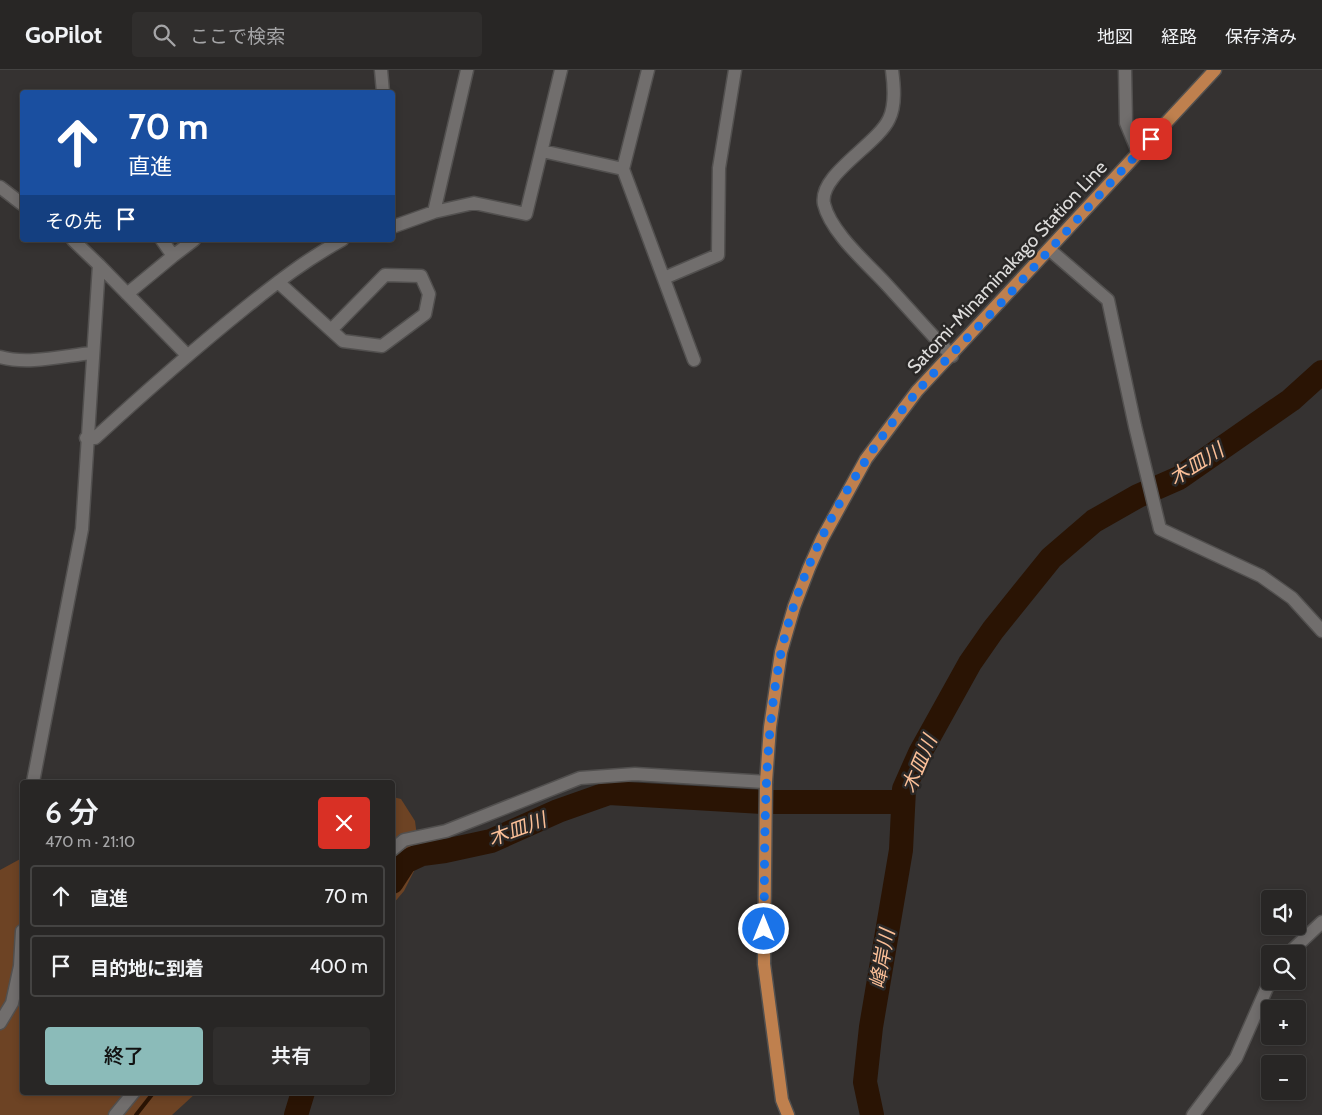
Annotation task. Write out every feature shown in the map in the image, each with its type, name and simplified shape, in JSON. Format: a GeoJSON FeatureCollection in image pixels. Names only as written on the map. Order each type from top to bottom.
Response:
{"type":"FeatureCollection","features":[{"type":"Feature","properties":{"kind":"main road","name":"Satomi-Minaminakago Station Line"},"geometry":{"type":"LineString","coordinates":[[788,1115],[782,1100],[764,964],[766,784],[770,727],[781,652],[794,607],[809,568],[822,539],[866,459],[917,391],[952,356],[1215,70]]}},
{"type":"Feature","properties":{"kind":"street"},"geometry":{"type":"LineString","coordinates":[[381,70],[383,90]]}},
{"type":"Feature","properties":{"kind":"street"},"geometry":{"type":"LineString","coordinates":[[434,212],[467,70]]}},
{"type":"Feature","properties":{"kind":"street"},"geometry":{"type":"LineString","coordinates":[[395,226],[434,212],[474,203],[526,214],[561,70]]}},
{"type":"Feature","properties":{"kind":"street"},"geometry":{"type":"LineString","coordinates":[[648,70],[623,169],[694,360]]}},
{"type":"Feature","properties":{"kind":"street"},"geometry":{"type":"LineString","coordinates":[[664,278],[718,255],[719,168],[735,70]]}},
{"type":"Feature","properties":{"kind":"street"},"geometry":{"type":"LineString","coordinates":[[892,70],[894,92],[891,117],[872,142],[829,183],[824,193],[824,204],[829,216],[846,240],[952,356]]}},
{"type":"Feature","properties":{"kind":"street"},"geometry":{"type":"LineString","coordinates":[[1125,70],[1126,123],[1138,152]]}},
{"type":"Feature","properties":{"kind":"street"},"geometry":{"type":"LineString","coordinates":[[542,150],[623,169]]}},
{"type":"Feature","properties":{"kind":"street"},"geometry":{"type":"LineString","coordinates":[[0,187],[20,202]]}},
{"type":"Feature","properties":{"kind":"street"},"geometry":{"type":"LineString","coordinates":[[75,242],[187,355]]}},
{"type":"Feature","properties":{"kind":"street"},"geometry":{"type":"LineString","coordinates":[[163,242],[173,256]]}},
{"type":"Feature","properties":{"kind":"street"},"geometry":{"type":"LineString","coordinates":[[127,294],[191,242]]}},
{"type":"Feature","properties":{"kind":"street"},"geometry":{"type":"LineString","coordinates":[[86,438],[95,438],[187,355],[318,252],[338,242]]}},
{"type":"Feature","properties":{"kind":"street"},"geometry":{"type":"LineString","coordinates":[[1050,250],[1108,300],[1160,529],[1261,576],[1292,598],[1322,631]]}},
{"type":"Feature","properties":{"kind":"street"},"geometry":{"type":"LineString","coordinates":[[33,780],[82,529],[86,438],[99,265]]}},
{"type":"Feature","properties":{"kind":"street"},"geometry":{"type":"LineString","coordinates":[[278,282],[331,330],[343,340],[382,346],[425,314],[429,294],[421,276],[385,275],[331,330]]}},
{"type":"Feature","properties":{"kind":"street"},"geometry":{"type":"LineString","coordinates":[[0,357],[9,360],[39,359],[92,353]]}},
{"type":"Feature","properties":{"kind":"street"},"geometry":{"type":"LineString","coordinates":[[395,848],[404,840],[446,832],[580,778],[635,774],[766,784]]}},
{"type":"Feature","properties":{"kind":"street"},"geometry":{"type":"LineString","coordinates":[[1298,945],[1322,922]]}},
{"type":"Feature","properties":{"kind":"street"},"geometry":{"type":"LineString","coordinates":[[0,1024],[12,1003],[20,966]]}},
{"type":"Feature","properties":{"kind":"street"},"geometry":{"type":"LineString","coordinates":[[1193,1115],[1236,1058],[1266,990]]}},
{"type":"Feature","properties":{"kind":"street"},"geometry":{"type":"LineString","coordinates":[[115,1115],[132,1095]]}},
{"type":"Feature","properties":{"kind":"shaded area"},"geometry":{"type":"Polygon","coordinates":[[[395,798],[401,799],[415,821],[420,859],[404,891],[395,902],[395,798]]]}},
{"type":"Feature","properties":{"kind":"shaded area"},"geometry":{"type":"Polygon","coordinates":[[[20,859],[20,1095],[194,1095],[172,1115],[0,1115],[0,870],[20,859]]]}},
{"type":"Feature","properties":{"kind":"waterway","name":"木皿川"},"geometry":{"type":"LineString","coordinates":[[872,1115],[865,1082],[871,1027],[901,850],[904,789],[920,753],[970,663],[993,630],[1051,558],[1094,521],[1138,496],[1179,478],[1291,400],[1322,372]]}},
{"type":"Feature","properties":{"kind":"waterway","name":"木皿川"},"geometry":{"type":"LineString","coordinates":[[395,877],[405,862],[422,854],[491,841],[558,811],[609,793],[763,802],[903,802]]}},
{"type":"Feature","properties":{"kind":"waterway"},"geometry":{"type":"LineString","coordinates":[[136,1115],[152,1095]]}},
{"type":"Feature","properties":{"kind":"waterway","name":"木皿川"},"geometry":{"type":"LineString","coordinates":[[296,1115],[302,1095]]}},
{"type":"Feature","properties":{"kind":"route"},"geometry":{"type":"LineString","coordinates":[[764,929],[766,782],[775,690],[781,652],[794,607],[822,539],[866,459],[917,391],[952,356],[1151,139]]}},
{"type":"Feature","properties":{"kind":"water label","name":"峰岸川"},"geometry":{"type":"Point","coordinates":[882,959]}}]}
